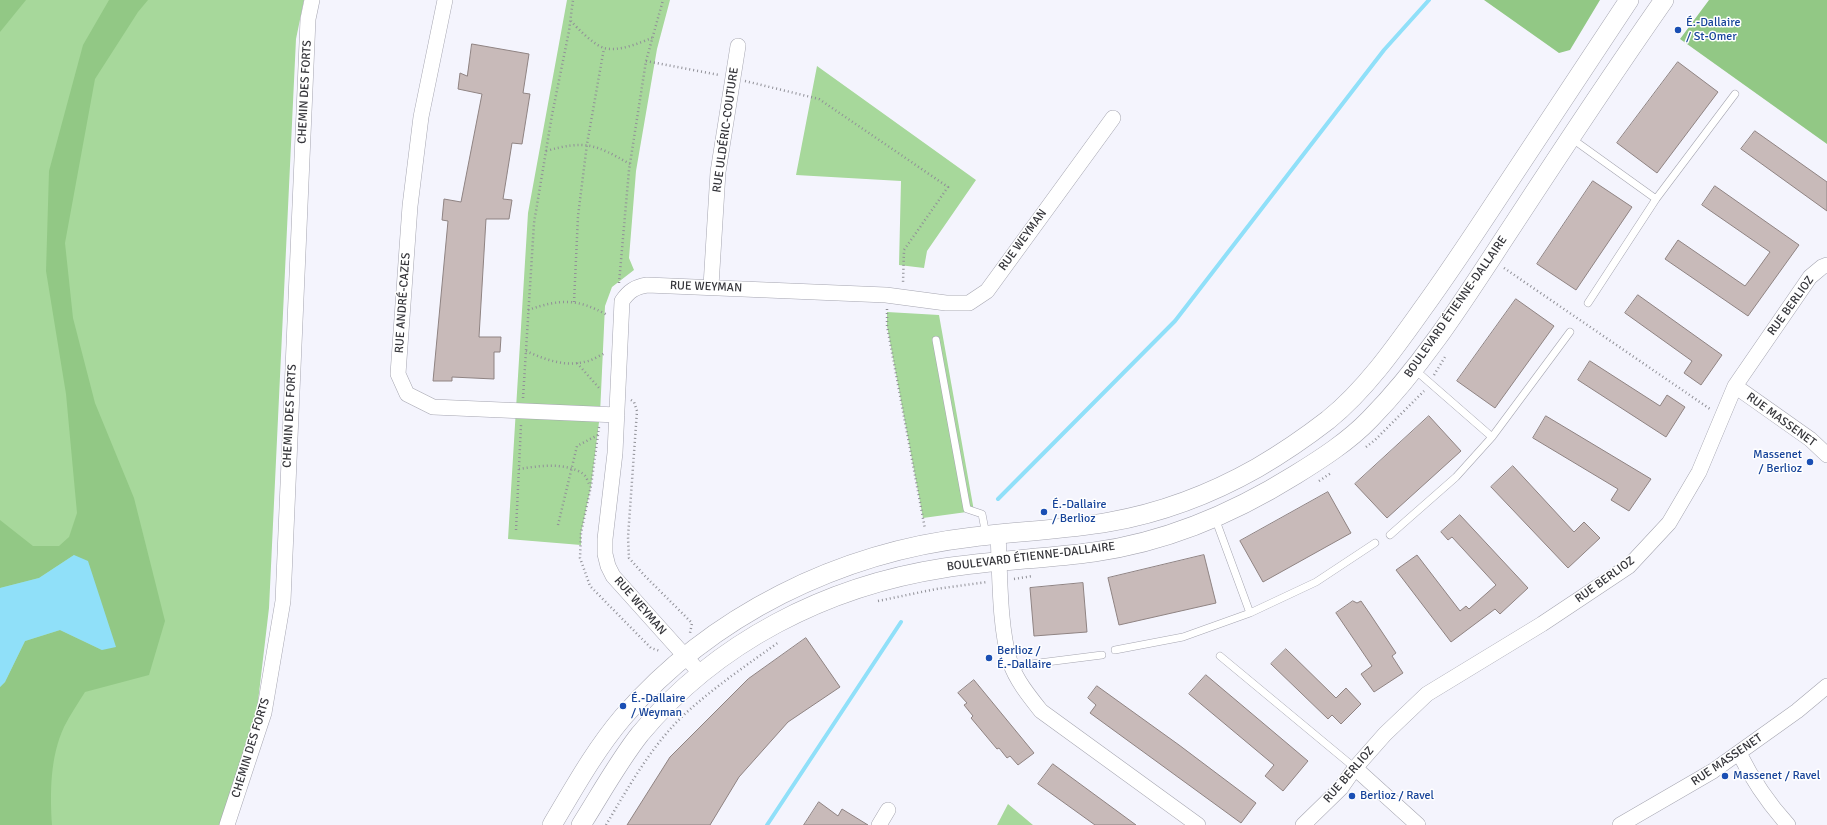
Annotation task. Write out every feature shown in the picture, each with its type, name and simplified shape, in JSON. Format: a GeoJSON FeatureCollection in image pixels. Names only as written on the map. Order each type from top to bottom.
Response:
{"type":"FeatureCollection","features":[{"type":"Feature","properties":{"kind":"street","name":"CHEMIN DES FORTS"},"geometry":{"type":"LineString","coordinates":[[227,825],[264,713],[283,601],[308,18],[312,0]]}},
{"type":"Feature","properties":{"kind":"street","name":"RUE ANDRÉ-CAZES"},"geometry":{"type":"LineString","coordinates":[[445,0],[421,117],[410,206],[398,374],[407,394],[433,407],[617,415]]}},
{"type":"Feature","properties":{"kind":"street","name":"BOULEVARD ÉTIENNE-DALLAIRE"},"geometry":{"type":"LineString","coordinates":[[552,825],[602,744],[642,697],[685,657],[749,611],[824,574],[864,560],[928,544],[992,534],[1067,528],[1110,522],[1151,513],[1182,503],[1258,468],[1329,419],[1382,364],[1427,303],[1462,254],[1629,0]]}},
{"type":"Feature","properties":{"kind":"street","name":"BOULEVARD ÉTIENNE-DALLAIRE"},"geometry":{"type":"LineString","coordinates":[[581,825],[639,736],[671,701],[701,674],[725,656],[763,631],[800,611],[860,586],[911,574],[999,561],[1097,552],[1181,532],[1215,518],[1263,494],[1331,452],[1368,422],[1414,369],[1453,316],[1570,138],[1664,0]]}},
{"type":"Feature","properties":{"kind":"street","name":"RUE ULDÉRIC-COUTURE"},"geometry":{"type":"LineString","coordinates":[[712,286],[718,172],[738,46]]}},
{"type":"Feature","properties":{"kind":"street","name":"RUE WEYMAN"},"geometry":{"type":"LineString","coordinates":[[701,674],[621,586],[608,566],[605,554],[605,539],[615,453],[622,301],[629,291],[637,287],[647,285],[712,286],[886,295],[946,303],[969,303],[987,291],[1112,118]]}},
{"type":"Feature","properties":{"kind":"street","name":"RUE BERLIOZ"},"geometry":{"type":"LineString","coordinates":[[1303,825],[1341,788],[1355,768],[1385,734],[1427,694],[1542,624],[1630,566],[1669,524],[1699,472],[1735,386],[1810,277],[1822,267],[1827,265]]}},
{"type":"Feature","properties":{"kind":"street","name":"RUE MASSENET"},"geometry":{"type":"LineString","coordinates":[[1735,386],[1810,439],[1827,455]]}},
{"type":"Feature","properties":{"kind":"street"},"geometry":{"type":"LineString","coordinates":[[992,534],[999,561],[1005,630],[1011,662],[1026,693],[1041,711],[1198,825]]}},
{"type":"Feature","properties":{"kind":"street","name":"RUE MASSENET"},"geometry":{"type":"LineString","coordinates":[[1620,825],[1713,771],[1812,699],[1827,686]]}},
{"type":"Feature","properties":{"kind":"street"},"geometry":{"type":"LineString","coordinates":[[1738,753],[1759,788],[1775,811],[1788,825]]}},
{"type":"Feature","properties":{"kind":"street"},"geometry":{"type":"LineString","coordinates":[[1355,768],[1418,825]]}},
{"type":"Feature","properties":{"kind":"street"},"geometry":{"type":"LineString","coordinates":[[879,825],[888,810]]}},
{"type":"Feature","properties":{"kind":"lane"},"geometry":{"type":"LineString","coordinates":[[1588,303],[1656,199],[1735,94]]}},
{"type":"Feature","properties":{"kind":"lane"},"geometry":{"type":"LineString","coordinates":[[1570,138],[1656,199]]}},
{"type":"Feature","properties":{"kind":"lane"},"geometry":{"type":"LineString","coordinates":[[1390,534],[1456,476],[1492,437],[1570,332]]}},
{"type":"Feature","properties":{"kind":"lane"},"geometry":{"type":"LineString","coordinates":[[936,340],[967,509],[982,514],[992,534]]}},
{"type":"Feature","properties":{"kind":"lane"},"geometry":{"type":"LineString","coordinates":[[1414,369],[1492,437]]}},
{"type":"Feature","properties":{"kind":"lane"},"geometry":{"type":"LineString","coordinates":[[1215,518],[1250,613]]}},
{"type":"Feature","properties":{"kind":"lane"},"geometry":{"type":"LineString","coordinates":[[1115,650],[1183,637],[1250,613],[1316,582],[1375,543]]}},
{"type":"Feature","properties":{"kind":"lane"},"geometry":{"type":"LineString","coordinates":[[1014,669],[1023,665],[1102,655]]}},
{"type":"Feature","properties":{"kind":"lane"},"geometry":{"type":"LineString","coordinates":[[1220,656],[1355,768]]}},
{"type":"Feature","properties":{"kind":"path"},"geometry":{"type":"LineString","coordinates":[[516,530],[534,223],[573,0]]}},
{"type":"Feature","properties":{"kind":"path"},"geometry":{"type":"LineString","coordinates":[[619,288],[630,164],[646,61],[663,0]]}},
{"type":"Feature","properties":{"kind":"path"},"geometry":{"type":"LineString","coordinates":[[570,21],[582,33],[604,48],[629,47],[653,38]]}},
{"type":"Feature","properties":{"kind":"path"},"geometry":{"type":"LineString","coordinates":[[574,302],[578,216],[587,144],[604,48]]}},
{"type":"Feature","properties":{"kind":"path"},"geometry":{"type":"LineString","coordinates":[[646,61],[733,78],[819,99],[948,187],[904,250],[902,297]]}},
{"type":"Feature","properties":{"kind":"path"},"geometry":{"type":"LineString","coordinates":[[546,152],[565,146],[587,144],[609,152],[630,164]]}},
{"type":"Feature","properties":{"kind":"path"},"geometry":{"type":"LineString","coordinates":[[1502,267],[1722,417]]}},
{"type":"Feature","properties":{"kind":"path"},"geometry":{"type":"LineString","coordinates":[[886,295],[887,326],[928,544]]}},
{"type":"Feature","properties":{"kind":"path"},"geometry":{"type":"LineString","coordinates":[[528,310],[549,303],[574,302],[593,307],[608,315]]}},
{"type":"Feature","properties":{"kind":"path"},"geometry":{"type":"LineString","coordinates":[[526,351],[542,358],[564,364],[585,362],[606,353]]}},
{"type":"Feature","properties":{"kind":"path"},"geometry":{"type":"LineString","coordinates":[[1363,449],[1375,440],[1424,390],[1449,352]]}},
{"type":"Feature","properties":{"kind":"path"},"geometry":{"type":"LineString","coordinates":[[576,363],[600,389]]}},
{"type":"Feature","properties":{"kind":"path"},"geometry":{"type":"LineString","coordinates":[[628,397],[634,402],[637,411],[628,537],[630,558],[644,575],[692,623],[685,657]]}},
{"type":"Feature","properties":{"kind":"path"},"geometry":{"type":"LineString","coordinates":[[558,525],[577,446],[598,435]]}},
{"type":"Feature","properties":{"kind":"path"},"geometry":{"type":"LineString","coordinates":[[519,469],[552,466],[572,468],[583,473],[591,486]]}},
{"type":"Feature","properties":{"kind":"path"},"geometry":{"type":"LineString","coordinates":[[1314,484],[1332,472]]}},
{"type":"Feature","properties":{"kind":"path"},"geometry":{"type":"LineString","coordinates":[[871,603],[936,589],[1038,576]]}},
{"type":"Feature","properties":{"kind":"path"},"geometry":{"type":"LineString","coordinates":[[606,825],[658,743],[686,712],[741,668],[785,639]]}},
{"type":"Feature","properties":{"kind":"green space"},"geometry":{"type":"Polygon","coordinates":[[[0,0],[304,0],[296,39],[269,608],[257,710],[227,825],[0,825],[0,0]]]}},
{"type":"Feature","properties":{"kind":"green space"},"geometry":{"type":"Polygon","coordinates":[[[0,0],[26,0],[0,32],[0,0]]]}},
{"type":"Feature","properties":{"kind":"green space"},"geometry":{"type":"Polygon","coordinates":[[[109,0],[148,0],[138,12],[95,79],[65,243],[73,318],[95,403],[134,498],[165,621],[149,675],[85,692],[66,723],[56,750],[52,775],[52,825],[0,825],[0,687],[5,682],[25,641],[60,630],[102,650],[74,555],[39,578],[0,588],[0,520],[33,546],[59,546],[69,537],[77,513],[66,394],[46,271],[49,171],[83,45],[109,0]]]}},
{"type":"Feature","properties":{"kind":"green space"},"geometry":{"type":"Polygon","coordinates":[[[567,0],[670,0],[657,49],[636,171],[629,258],[634,270],[612,287],[605,306],[600,414],[591,486],[581,533],[581,545],[508,539],[528,213],[567,0]]]}},
{"type":"Feature","properties":{"kind":"green space"},"geometry":{"type":"Polygon","coordinates":[[[1484,0],[1600,0],[1570,50],[1559,53],[1484,0]]]}},
{"type":"Feature","properties":{"kind":"green space"},"geometry":{"type":"Polygon","coordinates":[[[1709,0],[1827,0],[1827,144],[1680,39],[1709,0]]]}},
{"type":"Feature","properties":{"kind":"green space"},"geometry":{"type":"Polygon","coordinates":[[[817,66],[976,180],[927,251],[924,268],[899,265],[901,181],[796,175],[817,66]]]}},
{"type":"Feature","properties":{"kind":"green space"},"geometry":{"type":"Polygon","coordinates":[[[887,312],[939,315],[974,511],[923,518],[887,326],[887,312]]]}},
{"type":"Feature","properties":{"kind":"green space"},"geometry":{"type":"Polygon","coordinates":[[[1008,804],[1033,825],[997,825],[1008,804]]]}},
{"type":"Feature","properties":{"kind":"water"},"geometry":{"type":"Polygon","coordinates":[[[74,555],[88,561],[116,647],[102,650],[60,630],[25,641],[5,682],[0,687],[0,588],[39,578],[74,555]]]}},
{"type":"Feature","properties":{"kind":"building"},"geometry":{"type":"Polygon","coordinates":[[[472,44],[529,54],[523,93],[530,94],[522,144],[512,143],[503,199],[512,200],[509,219],[486,219],[479,337],[501,337],[500,352],[494,352],[494,379],[452,377],[452,381],[433,381],[448,221],[442,220],[444,199],[461,202],[482,94],[458,89],[460,73],[467,76],[472,44]]]}},
{"type":"Feature","properties":{"kind":"building"},"geometry":{"type":"Polygon","coordinates":[[[1678,62],[1718,92],[1657,173],[1617,143],[1678,62]]]}},
{"type":"Feature","properties":{"kind":"building"},"geometry":{"type":"Polygon","coordinates":[[[1755,131],[1827,182],[1827,211],[1741,149],[1755,131]]]}},
{"type":"Feature","properties":{"kind":"building"},"geometry":{"type":"Polygon","coordinates":[[[1593,181],[1632,207],[1576,290],[1537,264],[1593,181]]]}},
{"type":"Feature","properties":{"kind":"building"},"geometry":{"type":"Polygon","coordinates":[[[1715,186],[1799,245],[1748,316],[1665,259],[1678,240],[1745,286],[1770,252],[1702,205],[1715,186]]]}},
{"type":"Feature","properties":{"kind":"building"},"geometry":{"type":"Polygon","coordinates":[[[1638,295],[1722,355],[1701,385],[1684,373],[1692,361],[1625,313],[1638,295]]]}},
{"type":"Feature","properties":{"kind":"building"},"geometry":{"type":"Polygon","coordinates":[[[1516,299],[1554,326],[1495,408],[1457,381],[1516,299]]]}},
{"type":"Feature","properties":{"kind":"building"},"geometry":{"type":"Polygon","coordinates":[[[1590,361],[1660,406],[1667,395],[1685,407],[1666,437],[1578,380],[1590,361]]]}},
{"type":"Feature","properties":{"kind":"building"},"geometry":{"type":"Polygon","coordinates":[[[1429,416],[1461,451],[1387,518],[1355,484],[1429,416]]]}},
{"type":"Feature","properties":{"kind":"building"},"geometry":{"type":"Polygon","coordinates":[[[1546,416],[1651,479],[1629,511],[1611,500],[1618,489],[1533,438],[1546,416]]]}},
{"type":"Feature","properties":{"kind":"building"},"geometry":{"type":"Polygon","coordinates":[[[1513,466],[1574,532],[1584,522],[1600,538],[1568,568],[1491,487],[1513,466]]]}},
{"type":"Feature","properties":{"kind":"building"},"geometry":{"type":"Polygon","coordinates":[[[1328,492],[1351,533],[1263,582],[1240,541],[1328,492]]]}},
{"type":"Feature","properties":{"kind":"building"},"geometry":{"type":"Polygon","coordinates":[[[1460,515],[1528,588],[1500,614],[1495,609],[1451,642],[1396,570],[1417,555],[1460,611],[1466,606],[1469,609],[1496,585],[1452,537],[1448,540],[1441,532],[1460,515]]]}},
{"type":"Feature","properties":{"kind":"building"},"geometry":{"type":"Polygon","coordinates":[[[1204,555],[1216,603],[1119,625],[1108,578],[1204,555]]]}},
{"type":"Feature","properties":{"kind":"building"},"geometry":{"type":"Polygon","coordinates":[[[1083,583],[1087,632],[1034,636],[1030,588],[1083,583]]]}},
{"type":"Feature","properties":{"kind":"building"},"geometry":{"type":"Polygon","coordinates":[[[1353,601],[1357,603],[1361,601],[1396,653],[1392,656],[1403,673],[1374,692],[1361,674],[1372,666],[1336,613],[1353,601]]]}},
{"type":"Feature","properties":{"kind":"building"},"geometry":{"type":"Polygon","coordinates":[[[806,638],[840,687],[788,722],[739,777],[710,825],[627,825],[670,757],[748,679],[806,638]]]}},
{"type":"Feature","properties":{"kind":"building"},"geometry":{"type":"Polygon","coordinates":[[[1286,649],[1336,698],[1346,688],[1361,704],[1341,724],[1332,715],[1328,719],[1271,664],[1286,649]]]}},
{"type":"Feature","properties":{"kind":"building"},"geometry":{"type":"Polygon","coordinates":[[[1206,675],[1308,761],[1283,791],[1265,776],[1274,765],[1189,694],[1206,675]]]}},
{"type":"Feature","properties":{"kind":"building"},"geometry":{"type":"Polygon","coordinates":[[[974,680],[1034,753],[1018,765],[1010,756],[1007,758],[999,748],[997,749],[971,718],[973,716],[964,705],[967,703],[958,693],[974,680]]]}},
{"type":"Feature","properties":{"kind":"building"},"geometry":{"type":"Polygon","coordinates":[[[1097,686],[1256,803],[1241,823],[1090,713],[1096,705],[1088,698],[1097,686]]]}},
{"type":"Feature","properties":{"kind":"building"},"geometry":{"type":"Polygon","coordinates":[[[1053,764],[1136,825],[1095,825],[1038,784],[1053,764]]]}},
{"type":"Feature","properties":{"kind":"building"},"geometry":{"type":"Polygon","coordinates":[[[819,802],[838,816],[842,809],[868,825],[804,825],[819,802]]]}},
{"type":"Feature","properties":{"kind":"waterway"},"geometry":{"type":"LineString","coordinates":[[998,499],[1175,321],[1384,50],[1429,0]]}},
{"type":"Feature","properties":{"kind":"waterway"},"geometry":{"type":"LineString","coordinates":[[767,825],[901,622]]}},
{"type":"Feature","properties":{"kind":"place","name":"É.-Dallaire / St-Omer"},"geometry":{"type":"Point","coordinates":[1678,30]}},
{"type":"Feature","properties":{"kind":"place","name":"Massenet / Berlioz"},"geometry":{"type":"Point","coordinates":[1810,462]}},
{"type":"Feature","properties":{"kind":"place","name":"É.-Dallaire / Berlioz"},"geometry":{"type":"Point","coordinates":[1044,512]}},
{"type":"Feature","properties":{"kind":"place","name":"Berlioz / É.-Dallaire"},"geometry":{"type":"Point","coordinates":[989,658]}},
{"type":"Feature","properties":{"kind":"place","name":"É.-Dallaire / Weyman"},"geometry":{"type":"Point","coordinates":[623,706]}},
{"type":"Feature","properties":{"kind":"place","name":"Massenet / Ravel"},"geometry":{"type":"Point","coordinates":[1725,776]}},
{"type":"Feature","properties":{"kind":"place","name":"Berlioz / Ravel"},"geometry":{"type":"Point","coordinates":[1352,796]}}]}
